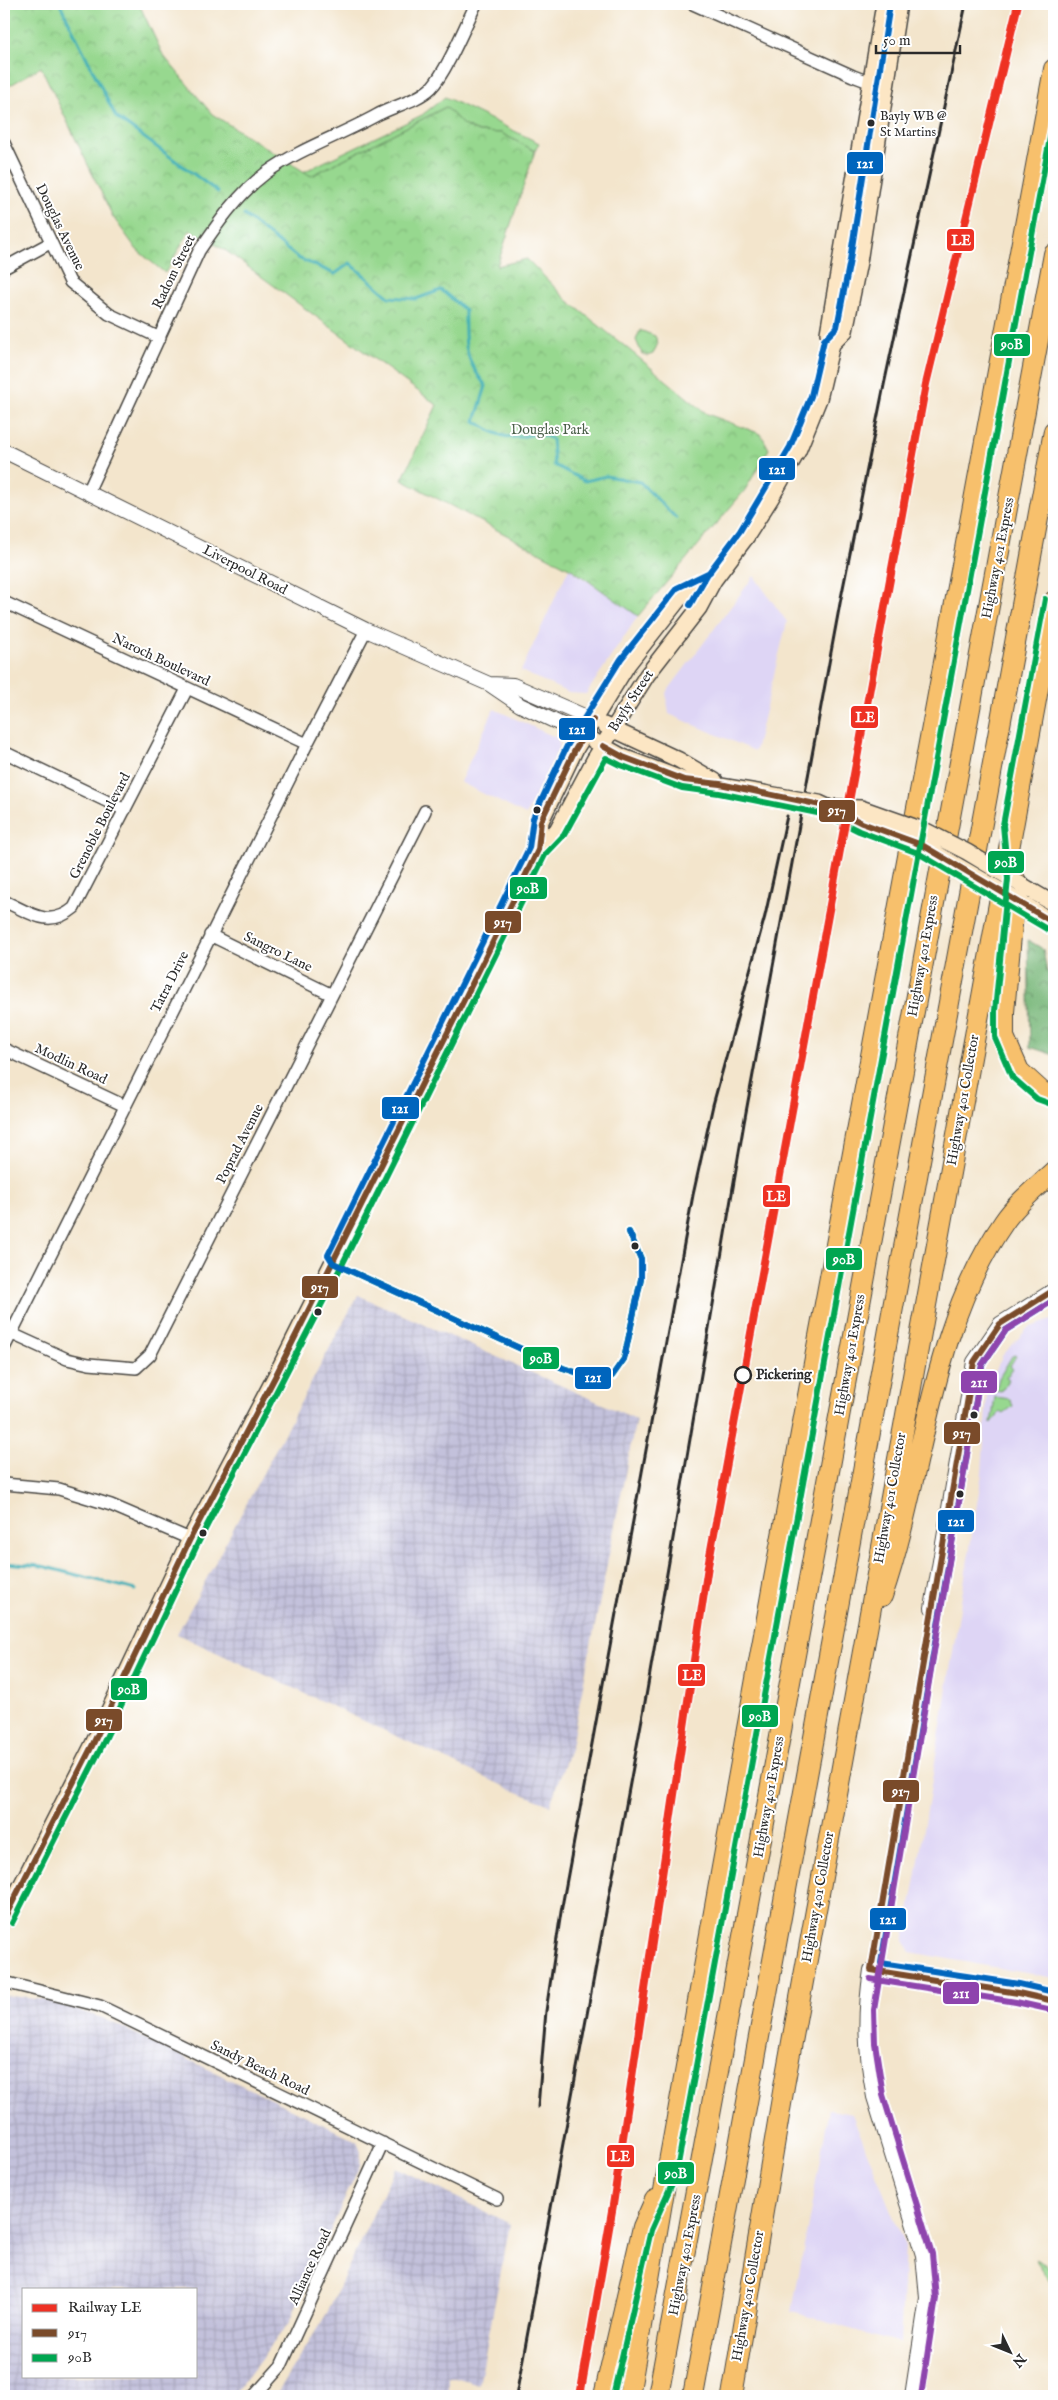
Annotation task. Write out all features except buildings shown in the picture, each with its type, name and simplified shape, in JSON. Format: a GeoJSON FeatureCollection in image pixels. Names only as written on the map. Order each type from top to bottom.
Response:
{"type":"FeatureCollection","features":[{"type":"Feature","properties":{"kind":"highway"},"geometry":{"type":"LineString","coordinates":[[629,2396],[666,2173],[1054,69]]}},
{"type":"Feature","properties":{"kind":"highway","name":"Highway 401 Express"},"geometry":{"type":"LineString","coordinates":[[658,2396],[1054,254]]}},
{"type":"Feature","properties":{"kind":"highway"},"geometry":{"type":"LineString","coordinates":[[693,2396],[1054,431]]}},
{"type":"Feature","properties":{"kind":"highway","name":"Highway 401 Collector"},"geometry":{"type":"LineString","coordinates":[[732,2396],[784,2086],[860,1662],[1054,601]]}},
{"type":"Feature","properties":{"kind":"highway"},"geometry":{"type":"LineString","coordinates":[[1012,826],[1017,879],[1004,1012],[1004,1037],[1019,1071],[1042,1092],[1054,1096]]}},
{"type":"Feature","properties":{"kind":"highway"},"geometry":{"type":"LineString","coordinates":[[860,1662],[893,1567],[935,1384],[965,1294],[982,1258],[1004,1221],[1054,1171]]}},
{"type":"Feature","properties":{"kind":"highway"},"geometry":{"type":"LineString","coordinates":[[604,2396],[643,2227],[666,2173]]}},
{"type":"Feature","properties":{"kind":"main road","name":"Bayly Street"},"geometry":{"type":"LineString","coordinates":[[832,344],[828,333],[884,4]]}},
{"type":"Feature","properties":{"kind":"main road","name":"Bayly Street"},"geometry":{"type":"LineString","coordinates":[[4,1919],[92,1746],[190,1540],[333,1263],[538,850],[557,830],[603,746],[647,675],[699,608],[714,580],[752,528],[798,451],[819,400],[832,344],[845,331],[859,262],[899,4]]}},
{"type":"Feature","properties":{"kind":"main road","name":"Bayly Street"},"geometry":{"type":"LineString","coordinates":[[538,850],[542,821],[584,735],[628,664],[683,594],[714,580]]}},
{"type":"Feature","properties":{"kind":"main road","name":"Liverpool Road"},"geometry":{"type":"LineString","coordinates":[[593,720],[679,760],[720,784]]}},
{"type":"Feature","properties":{"kind":"main road","name":"Liverpool Road"},"geometry":{"type":"LineString","coordinates":[[584,735],[631,760],[684,780],[720,784],[830,807],[861,808],[926,831],[968,852],[1028,898],[1054,923]]}},
{"type":"Feature","properties":{"kind":"main road","name":"Liverpool Road"},"geometry":{"type":"LineString","coordinates":[[1028,898],[1054,904]]}},
{"type":"Feature","properties":{"kind":"street","name":"Radom Street"},"geometry":{"type":"LineString","coordinates":[[88,492],[160,338],[198,251],[222,217],[265,174],[283,162],[396,105],[424,94],[433,86],[476,4]]}},
{"type":"Feature","properties":{"kind":"street"},"geometry":{"type":"LineString","coordinates":[[693,4],[885,88]]}},
{"type":"Feature","properties":{"kind":"street","name":"Douglas Avenue"},"geometry":{"type":"LineString","coordinates":[[4,143],[70,282],[108,314],[160,338]]}},
{"type":"Feature","properties":{"kind":"street"},"geometry":{"type":"LineString","coordinates":[[4,268],[50,243]]}},
{"type":"Feature","properties":{"kind":"street","name":"Liverpool Road"},"geometry":{"type":"LineString","coordinates":[[4,451],[366,630],[489,684],[520,705],[584,735]]}},
{"type":"Feature","properties":{"kind":"street","name":"Naroch Boulevard"},"geometry":{"type":"LineString","coordinates":[[4,602],[306,744]]}},
{"type":"Feature","properties":{"kind":"street","name":"Tatra Drive"},"geometry":{"type":"LineString","coordinates":[[4,1348],[306,744],[366,630]]}},
{"type":"Feature","properties":{"kind":"street","name":"Liverpool Road"},"geometry":{"type":"LineString","coordinates":[[489,684],[513,685],[593,720]]}},
{"type":"Feature","properties":{"kind":"street","name":"Grenoble Boulevard"},"geometry":{"type":"LineString","coordinates":[[4,901],[45,920],[63,917],[74,908],[126,810],[186,689]]}},
{"type":"Feature","properties":{"kind":"street"},"geometry":{"type":"LineString","coordinates":[[4,752],[126,810]]}},
{"type":"Feature","properties":{"kind":"street","name":"Poprad Avenue"},"geometry":{"type":"LineString","coordinates":[[10,1333],[67,1359],[88,1364],[136,1368],[150,1355],[425,811]]}},
{"type":"Feature","properties":{"kind":"street","name":"Sangro Lane"},"geometry":{"type":"LineString","coordinates":[[210,935],[332,995]]}},
{"type":"Feature","properties":{"kind":"street","name":"Modlin Road"},"geometry":{"type":"LineString","coordinates":[[4,1049],[125,1106]]}},
{"type":"Feature","properties":{"kind":"street"},"geometry":{"type":"LineString","coordinates":[[932,1608],[974,1362],[1000,1324],[1054,1290]]}},
{"type":"Feature","properties":{"kind":"street"},"geometry":{"type":"LineString","coordinates":[[4,1484],[59,1489],[111,1505],[190,1540]]}},
{"type":"Feature","properties":{"kind":"street"},"geometry":{"type":"LineString","coordinates":[[912,2396],[927,2298],[923,2256],[874,2097],[869,2073],[865,2009],[871,1970],[1018,1993],[1054,2001]]}},
{"type":"Feature","properties":{"kind":"street","name":"Sandy Beach Road"},"geometry":{"type":"LineString","coordinates":[[4,1982],[100,2006],[497,2199]]}},
{"type":"Feature","properties":{"kind":"street","name":"Alliance Road"},"geometry":{"type":"LineString","coordinates":[[254,2396],[281,2366],[383,2143]]}},
{"type":"Feature","properties":{"kind":"shaded area"},"geometry":{"type":"Polygon","coordinates":[[[569,568],[638,616],[586,694],[569,693],[521,671],[569,568]]]}},
{"type":"Feature","properties":{"kind":"shaded area"},"geometry":{"type":"Polygon","coordinates":[[[754,576],[787,622],[755,751],[669,714],[666,693],[754,576]]]}},
{"type":"Feature","properties":{"kind":"shaded area"},"geometry":{"type":"Polygon","coordinates":[[[494,709],[557,738],[560,745],[526,815],[460,782],[494,709]]]}},
{"type":"Feature","properties":{"kind":"shaded area"},"geometry":{"type":"Polygon","coordinates":[[[358,1295],[636,1419],[571,1746],[550,1805],[512,1790],[177,1634],[358,1295]]]}},
{"type":"Feature","properties":{"kind":"shaded area"},"geometry":{"type":"Polygon","coordinates":[[[1054,1319],[1054,1978],[910,1952],[904,1941],[982,1473],[987,1390],[1002,1356],[1028,1328],[1054,1319]]]}},
{"type":"Feature","properties":{"kind":"shaded area"},"geometry":{"type":"Polygon","coordinates":[[[4,1995],[50,2001],[105,2019],[357,2141],[361,2152],[360,2165],[288,2324],[233,2396],[4,2396],[4,1995]]]}},
{"type":"Feature","properties":{"kind":"shaded area"},"geometry":{"type":"Polygon","coordinates":[[[829,2110],[852,2114],[905,2246],[900,2343],[792,2312],[829,2110]]]}},
{"type":"Feature","properties":{"kind":"shaded area"},"geometry":{"type":"Polygon","coordinates":[[[395,2167],[510,2224],[479,2385],[448,2376],[448,2396],[275,2396],[327,2313],[395,2167]]]}},
{"type":"Feature","properties":{"kind":"green space","name":"Douglas Park"},"geometry":{"type":"Polygon","coordinates":[[[4,4],[139,4],[163,55],[212,114],[311,176],[446,107],[463,125],[478,132],[501,133],[535,151],[497,266],[527,259],[567,300],[707,414],[761,434],[769,449],[745,490],[638,616],[573,570],[402,480],[437,405],[225,250],[190,230],[165,273],[137,250],[113,217],[41,67],[4,89],[4,4]]]}},
{"type":"Feature","properties":{"kind":"green space"},"geometry":{"type":"Polygon","coordinates":[[[445,97],[539,143],[535,151],[501,133],[478,132],[463,125],[446,107],[311,176],[303,172],[422,115],[445,97]]]}},
{"type":"Feature","properties":{"kind":"green space"},"geometry":{"type":"Polygon","coordinates":[[[640,330],[655,336],[658,343],[653,354],[647,356],[642,354],[636,340],[640,330]]]}},
{"type":"Feature","properties":{"kind":"green space"},"geometry":{"type":"Polygon","coordinates":[[[1028,940],[1043,949],[1047,972],[1054,970],[1054,1055],[1030,1047],[1028,940]]]}},
{"type":"Feature","properties":{"kind":"green space"},"geometry":{"type":"Polygon","coordinates":[[[1015,1355],[1010,1366],[1013,1368],[1006,1378],[1009,1380],[1001,1391],[996,1390],[999,1378],[1012,1356],[1015,1355]]]}},
{"type":"Feature","properties":{"kind":"green space"},"geometry":{"type":"Polygon","coordinates":[[[995,1397],[1010,1399],[1013,1406],[1003,1414],[1000,1412],[991,1424],[995,1397]]]}},
{"type":"Feature","properties":{"kind":"green space"},"geometry":{"type":"Polygon","coordinates":[[[1035,2259],[1054,2269],[1054,2286],[1035,2259]]]}},
{"type":"Feature","properties":{"kind":"waterway"},"geometry":{"type":"LineString","coordinates":[[60,4],[116,117],[218,192]]}},
{"type":"Feature","properties":{"kind":"waterway"},"geometry":{"type":"LineString","coordinates":[[244,215],[298,258],[335,274],[350,263],[389,297],[416,299],[441,290],[465,310],[465,342],[469,359],[486,386],[475,421],[505,436],[517,437],[534,434],[552,439],[554,465],[585,481],[606,476],[640,482],[676,518]]}},
{"type":"Feature","properties":{"kind":"waterway"},"geometry":{"type":"LineString","coordinates":[[4,1563],[42,1566],[136,1590]]}},
{"type":"Feature","properties":{"kind":"railway"},"geometry":{"type":"LineString","coordinates":[[516,2396],[644,1708],[744,1123],[841,598],[884,385],[966,4]]}},
{"type":"Feature","properties":{"kind":"railway"},"geometry":{"type":"LineString","coordinates":[[538,2107],[546,2011],[561,1912],[693,1195],[713,1105],[765,916],[787,816]]}},
{"type":"Feature","properties":{"kind":"rail line","name":"LE"},"geometry":{"type":"LineString","coordinates":[[580,2396],[613,2205],[708,1566],[926,384],[1018,4]]}},
{"type":"Feature","properties":{"kind":"transit line","name":"121"},"geometry":{"type":"LineString","coordinates":[[690,605],[707,575],[740,531],[790,447],[811,396],[824,340],[837,327],[850,260],[890,4]]}},
{"type":"Feature","properties":{"kind":"transit line","name":"90B"},"geometry":{"type":"LineString","coordinates":[[613,2396],[651,2230],[676,2175],[1054,116]]}},
{"type":"Feature","properties":{"kind":"transit line","name":"121"},"geometry":{"type":"LineString","coordinates":[[629,1232],[641,1259],[641,1279],[624,1359],[612,1376],[600,1380],[563,1368],[333,1263],[328,1255],[529,848],[533,818],[567,746],[621,659],[677,588],[710,572]]}},
{"type":"Feature","properties":{"kind":"transit line","name":"90B"},"geometry":{"type":"LineString","coordinates":[[1045,599],[1003,825],[1008,879],[995,1011],[995,1037],[1012,1077],[1037,1099],[1051,1104]]}},
{"type":"Feature","properties":{"kind":"transit line","name":"917"},"geometry":{"type":"LineString","coordinates":[[4,1919],[92,1746],[190,1539],[276,1375],[482,964],[538,850],[541,821],[575,750],[593,720]]}},
{"type":"Feature","properties":{"kind":"transit line","name":"917"},"geometry":{"type":"LineString","coordinates":[[603,746],[623,757],[684,780],[720,784],[830,807],[862,823],[922,845],[1054,923]]}},
{"type":"Feature","properties":{"kind":"transit line","name":"90B"},"geometry":{"type":"LineString","coordinates":[[12,1923],[100,1750],[198,1543],[345,1259],[545,855],[564,835],[606,758],[682,788],[719,793],[827,815],[859,831],[918,853],[1050,931]]}},
{"type":"Feature","properties":{"kind":"transit line","name":"90B"},"geometry":{"type":"LineString","coordinates":[[333,1263],[563,1368],[600,1380],[612,1376],[624,1359],[641,1279],[641,1259],[629,1232]]}},
{"type":"Feature","properties":{"kind":"transit line","name":"917"},"geometry":{"type":"LineString","coordinates":[[871,1970],[974,1362],[1000,1324],[1054,1290]]}},
{"type":"Feature","properties":{"kind":"transit line","name":"121"},"geometry":{"type":"LineString","coordinates":[[1054,1300],[1006,1330],[982,1365],[881,1963],[1019,1984],[1054,1992]]}},
{"type":"Feature","properties":{"kind":"transit line","name":"211"},"geometry":{"type":"LineString","coordinates":[[921,2396],[936,2298],[932,2254],[883,2095],[875,2043],[874,2010],[982,1365],[1006,1330],[1054,1300]]}},
{"type":"Feature","properties":{"kind":"transit line","name":"917"},"geometry":{"type":"LineString","coordinates":[[871,1970],[1018,1993],[1054,2001]]}},
{"type":"Feature","properties":{"kind":"transit line","name":"211"},"geometry":{"type":"LineString","coordinates":[[870,1979],[1016,2002],[1052,2010]]}},
{"type":"Feature","properties":{"kind":"place","name":"Bayly WB @ St Martins"},"geometry":{"type":"Point","coordinates":[871,123]}},
{"type":"Feature","properties":{"kind":"place","name":"Pickering"},"geometry":{"type":"Point","coordinates":[743,1375]}}]}
